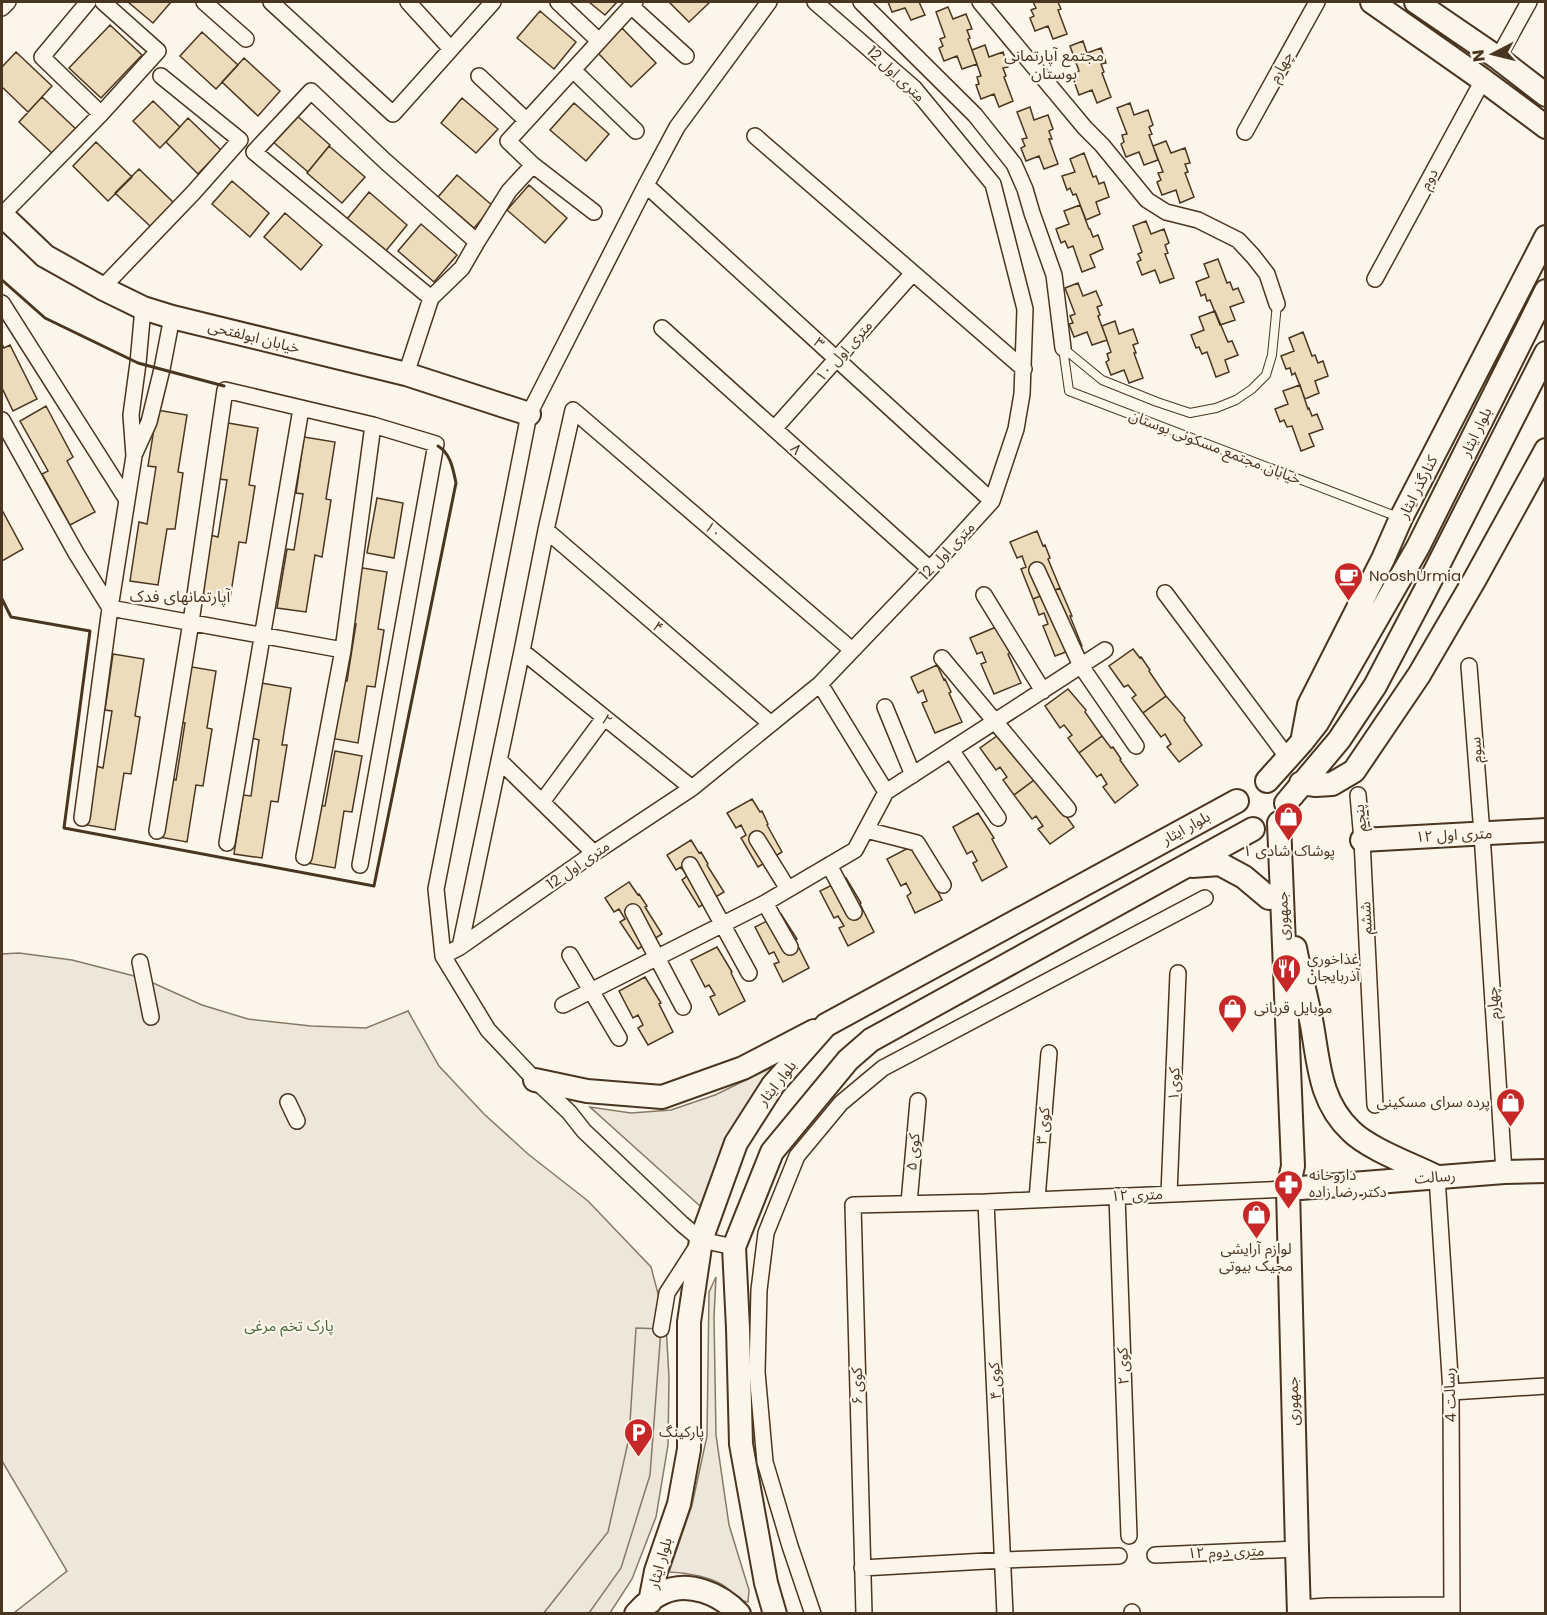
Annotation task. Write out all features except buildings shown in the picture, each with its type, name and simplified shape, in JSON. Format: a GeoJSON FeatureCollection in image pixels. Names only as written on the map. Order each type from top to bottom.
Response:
{"type":"FeatureCollection","features":[{"type":"Feature","properties":{"kind":"main road"},"geometry":{"type":"LineString","coordinates":[[1372,2],[1545,127]]}},
{"type":"Feature","properties":{"kind":"main road"},"geometry":{"type":"LineString","coordinates":[[1416,2],[1497,58],[1545,95]]}},
{"type":"Feature","properties":{"kind":"main road","name":"خیابان ابولفتحی"},"geometry":{"type":"LineString","coordinates":[[2,215],[45,256],[142,308],[406,374],[530,414]]}},
{"type":"Feature","properties":{"kind":"main road","name":"کنارگذر ایثار"},"geometry":{"type":"LineString","coordinates":[[1295,750],[1308,705],[1545,237]]}},
{"type":"Feature","properties":{"kind":"main road","name":"بلوار ایثار"},"geometry":{"type":"LineString","coordinates":[[1267,781],[1317,723],[1418,547],[1545,291]]}},
{"type":"Feature","properties":{"kind":"main road","name":"بلوار ایثار"},"geometry":{"type":"LineString","coordinates":[[775,1614],[766,1583],[741,1444],[734,1247],[772,1152],[848,1060],[871,1040],[1185,866],[1271,821],[1339,740],[1374,686],[1425,591],[1545,353]]}},
{"type":"Feature","properties":{"kind":"main road"},"geometry":{"type":"LineString","coordinates":[[1301,783],[1332,784],[1354,771],[1419,675],[1475,579],[1545,450]]}},
{"type":"Feature","properties":{"kind":"main road"},"geometry":{"type":"LineString","coordinates":[[1267,781],[1282,792],[1271,821],[1242,821],[1238,814],[1237,801],[1245,787],[1251,783],[1267,781]]}},
{"type":"Feature","properties":{"kind":"main road","name":"بلوار ایثار"},"geometry":{"type":"LineString","coordinates":[[643,1608],[679,1504],[689,1449],[690,1322],[701,1240],[736,1143],[773,1085],[826,1025],[1237,801]]}},
{"type":"Feature","properties":{"kind":"main road","name":"جمهوری"},"geometry":{"type":"LineString","coordinates":[[1271,821],[1276,895],[1277,1167],[1288,1189],[1299,1611]]}},
{"type":"Feature","properties":{"kind":"main road","name":"۱۲ متری اول"},"geometry":{"type":"LineString","coordinates":[[1362,840],[1545,830]]}},
{"type":"Feature","properties":{"kind":"main road"},"geometry":{"type":"LineString","coordinates":[[1185,866],[1220,864],[1276,895],[1311,1023],[1321,1081],[1334,1113],[1352,1133],[1374,1147],[1437,1176]]}},
{"type":"Feature","properties":{"kind":"main road"},"geometry":{"type":"LineString","coordinates":[[536,1080],[588,1091],[662,1097],[743,1068],[826,1025]]}},
{"type":"Feature","properties":{"kind":"main road","name":"رسالت"},"geometry":{"type":"LineString","coordinates":[[1288,1189],[1437,1176],[1545,1171]]}},
{"type":"Feature","properties":{"kind":"main road"},"geometry":{"type":"LineString","coordinates":[[643,1608],[662,1593],[691,1588],[705,1591],[719,1598],[732,1606],[739,1614]]}},
{"type":"Feature","properties":{"kind":"street"},"geometry":{"type":"LineString","coordinates":[[2,8],[8,2]]}},
{"type":"Feature","properties":{"kind":"street"},"geometry":{"type":"LineString","coordinates":[[88,2],[42,57],[101,114]]}},
{"type":"Feature","properties":{"kind":"street"},"geometry":{"type":"LineString","coordinates":[[2,215],[101,114],[158,51],[103,2]]}},
{"type":"Feature","properties":{"kind":"street"},"geometry":{"type":"LineString","coordinates":[[204,2],[246,39]]}},
{"type":"Feature","properties":{"kind":"street"},"geometry":{"type":"LineString","coordinates":[[271,2],[393,114],[493,2]]}},
{"type":"Feature","properties":{"kind":"street"},"geometry":{"type":"LineString","coordinates":[[408,2],[450,48]]}},
{"type":"Feature","properties":{"kind":"street"},"geometry":{"type":"LineString","coordinates":[[558,2],[599,41]]}},
{"type":"Feature","properties":{"kind":"street"},"geometry":{"type":"LineString","coordinates":[[734,1247],[701,1240],[682,1224],[584,1131],[569,1112],[488,1030],[443,956],[436,890],[530,414],[677,128],[769,2]]}},
{"type":"Feature","properties":{"kind":"street","name":"12 متری اول"},"geometry":{"type":"LineString","coordinates":[[443,956],[692,788],[820,684],[930,570],[992,501],[1016,429],[1022,394],[1026,309],[993,184],[914,87],[815,2]]}},
{"type":"Feature","properties":{"kind":"street","name":"خیابان مجتمع مسکونی بوستان"},"geometry":{"type":"LineString","coordinates":[[861,2],[975,115],[1014,164],[1025,189],[1054,275],[1063,348]]}},
{"type":"Feature","properties":{"kind":"street","name":"خیابان مجتمع مسکونی بوستان"},"geometry":{"type":"LineString","coordinates":[[980,2],[1147,200],[1166,212],[1198,220],[1238,240],[1267,274],[1277,304]]}},
{"type":"Feature","properties":{"kind":"street","name":"چهارم"},"geometry":{"type":"LineString","coordinates":[[1245,132],[1317,2]]}},
{"type":"Feature","properties":{"kind":"street"},"geometry":{"type":"LineString","coordinates":[[1497,58],[1529,2]]}},
{"type":"Feature","properties":{"kind":"street"},"geometry":{"type":"LineString","coordinates":[[594,212],[532,165],[508,141],[633,4],[686,56]]}},
{"type":"Feature","properties":{"kind":"street"},"geometry":{"type":"LineString","coordinates":[[573,70],[636,131]]}},
{"type":"Feature","properties":{"kind":"street"},"geometry":{"type":"LineString","coordinates":[[102,288],[194,192],[240,140],[161,76]]}},
{"type":"Feature","properties":{"kind":"street"},"geometry":{"type":"LineString","coordinates":[[479,76],[526,120]]}},
{"type":"Feature","properties":{"kind":"street","name":"دوم"},"geometry":{"type":"LineString","coordinates":[[1375,279],[1483,80]]}},
{"type":"Feature","properties":{"kind":"street"},"geometry":{"type":"LineString","coordinates":[[431,298],[254,152],[311,91],[477,242]]}},
{"type":"Feature","properties":{"kind":"street"},"geometry":{"type":"LineString","coordinates":[[755,136],[1024,369]]}},
{"type":"Feature","properties":{"kind":"street"},"geometry":{"type":"LineString","coordinates":[[406,374],[431,298],[462,268],[509,191],[532,165]]}},
{"type":"Feature","properties":{"kind":"street","name":"۳"},"geometry":{"type":"LineString","coordinates":[[646,185],[992,501]]}},
{"type":"Feature","properties":{"kind":"street","name":"۱۰ متری اول"},"geometry":{"type":"LineString","coordinates":[[774,429],[914,273]]}},
{"type":"Feature","properties":{"kind":"street"},"geometry":{"type":"LineString","coordinates":[[2,303],[127,500]]}},
{"type":"Feature","properties":{"kind":"street"},"geometry":{"type":"LineString","coordinates":[[81,818],[134,456],[131,415],[142,308]]}},
{"type":"Feature","properties":{"kind":"street"},"geometry":{"type":"LineString","coordinates":[[134,456],[149,422],[172,317]]}},
{"type":"Feature","properties":{"kind":"street","name":"۸"},"geometry":{"type":"LineString","coordinates":[[662,327],[930,570]]}},
{"type":"Feature","properties":{"kind":"street"},"geometry":{"type":"LineString","coordinates":[[157,831],[225,390],[373,425],[436,444],[360,865]]}},
{"type":"Feature","properties":{"kind":"street"},"geometry":{"type":"LineString","coordinates":[[227,843],[301,409]]}},
{"type":"Feature","properties":{"kind":"street","name":"۱۰"},"geometry":{"type":"LineString","coordinates":[[546,530],[573,410],[852,650]]}},
{"type":"Feature","properties":{"kind":"street"},"geometry":{"type":"LineString","coordinates":[[2,420],[76,553],[110,608],[343,650]]}},
{"type":"Feature","properties":{"kind":"street"},"geometry":{"type":"LineString","coordinates":[[304,857],[343,650],[373,425]]}},
{"type":"Feature","properties":{"kind":"street"},"geometry":{"type":"LineString","coordinates":[[459,947],[546,530]]}},
{"type":"Feature","properties":{"kind":"street","name":"۴"},"geometry":{"type":"LineString","coordinates":[[546,530],[771,724]]}},
{"type":"Feature","properties":{"kind":"street"},"geometry":{"type":"LineString","coordinates":[[1037,570],[1081,666],[1136,746]]}},
{"type":"Feature","properties":{"kind":"street"},"geometry":{"type":"LineString","coordinates":[[1164,593],[1295,750]]}},
{"type":"Feature","properties":{"kind":"street"},"geometry":{"type":"LineString","coordinates":[[984,595],[1043,691]]}},
{"type":"Feature","properties":{"kind":"street"},"geometry":{"type":"LineString","coordinates":[[563,1005],[765,903],[855,850],[886,792],[1105,650]]}},
{"type":"Feature","properties":{"kind":"street","name":"۲"},"geometry":{"type":"LineString","coordinates":[[522,651],[692,788]]}},
{"type":"Feature","properties":{"kind":"street"},"geometry":{"type":"LineString","coordinates":[[942,658],[1068,809]]}},
{"type":"Feature","properties":{"kind":"street","name":"سوم"},"geometry":{"type":"LineString","coordinates":[[1469,666],[1482,834]]}},
{"type":"Feature","properties":{"kind":"street"},"geometry":{"type":"LineString","coordinates":[[820,684],[886,792]]}},
{"type":"Feature","properties":{"kind":"street"},"geometry":{"type":"LineString","coordinates":[[885,706],[913,775]]}},
{"type":"Feature","properties":{"kind":"street"},"geometry":{"type":"LineString","coordinates":[[542,802],[604,717]]}},
{"type":"Feature","properties":{"kind":"street"},"geometry":{"type":"LineString","coordinates":[[951,750],[999,818]]}},
{"type":"Feature","properties":{"kind":"street"},"geometry":{"type":"LineString","coordinates":[[499,760],[594,853]]}},
{"type":"Feature","properties":{"kind":"street","name":"پنجم"},"geometry":{"type":"LineString","coordinates":[[1358,795],[1362,840]]}},
{"type":"Feature","properties":{"kind":"street"},"geometry":{"type":"LineString","coordinates":[[866,830],[917,843],[943,885]]}},
{"type":"Feature","properties":{"kind":"street","name":"چهارم"},"geometry":{"type":"LineString","coordinates":[[1482,834],[1504,1172]]}},
{"type":"Feature","properties":{"kind":"street"},"geometry":{"type":"LineString","coordinates":[[757,839],[788,889]]}},
{"type":"Feature","properties":{"kind":"street","name":"ششم"},"geometry":{"type":"LineString","coordinates":[[1362,840],[1374,1105]]}},
{"type":"Feature","properties":{"kind":"street"},"geometry":{"type":"LineString","coordinates":[[690,865],[749,973]]}},
{"type":"Feature","properties":{"kind":"street"},"geometry":{"type":"LineString","coordinates":[[829,865],[854,912]]}},
{"type":"Feature","properties":{"kind":"street"},"geometry":{"type":"LineString","coordinates":[[813,1614],[765,1462],[757,1372],[759,1290],[766,1233],[797,1156],[841,1103],[883,1068],[1205,898]]}},
{"type":"Feature","properties":{"kind":"street"},"geometry":{"type":"LineString","coordinates":[[765,903],[790,947]]}},
{"type":"Feature","properties":{"kind":"street"},"geometry":{"type":"LineString","coordinates":[[633,912],[683,1007]]}},
{"type":"Feature","properties":{"kind":"street"},"geometry":{"type":"LineString","coordinates":[[570,955],[619,1038]]}},
{"type":"Feature","properties":{"kind":"street"},"geometry":{"type":"LineString","coordinates":[[140,962],[151,1017]]}},
{"type":"Feature","properties":{"kind":"street","name":"کوی۱"},"geometry":{"type":"LineString","coordinates":[[1169,1194],[1178,973]]}},
{"type":"Feature","properties":{"kind":"street","name":"کوی ۳"},"geometry":{"type":"LineString","coordinates":[[1037,1200],[1049,1053]]}},
{"type":"Feature","properties":{"kind":"street","name":"کوی ۵"},"geometry":{"type":"LineString","coordinates":[[909,1203],[918,1101]]}},
{"type":"Feature","properties":{"kind":"street"},"geometry":{"type":"LineString","coordinates":[[288,1102],[297,1121]]}},
{"type":"Feature","properties":{"kind":"street","name":"رسالت 4"},"geometry":{"type":"LineString","coordinates":[[1437,1176],[1451,1392],[1452,1610]]}},
{"type":"Feature","properties":{"kind":"street","name":"۱۲ متری"},"geometry":{"type":"LineString","coordinates":[[853,1205],[986,1202],[1288,1189]]}},
{"type":"Feature","properties":{"kind":"street","name":"کوی ۲"},"geometry":{"type":"LineString","coordinates":[[1117,1196],[1129,1536]]}},
{"type":"Feature","properties":{"kind":"street","name":"کوی ۴"},"geometry":{"type":"LineString","coordinates":[[986,1202],[1005,1614]]}},
{"type":"Feature","properties":{"kind":"street","name":"کوی ۶"},"geometry":{"type":"LineString","coordinates":[[853,1205],[864,1614]]}},
{"type":"Feature","properties":{"kind":"street"},"geometry":{"type":"LineString","coordinates":[[660,1329],[667,1293],[701,1240]]}},
{"type":"Feature","properties":{"kind":"street"},"geometry":{"type":"LineString","coordinates":[[1451,1392],[1545,1386]]}},
{"type":"Feature","properties":{"kind":"street"},"geometry":{"type":"LineString","coordinates":[[741,1444],[790,1546]]}},
{"type":"Feature","properties":{"kind":"street","name":"۱۲ متری دوم"},"geometry":{"type":"LineString","coordinates":[[1155,1555],[1297,1549]]}},
{"type":"Feature","properties":{"kind":"street"},"geometry":{"type":"LineString","coordinates":[[862,1568],[1119,1556]]}},
{"type":"Feature","properties":{"kind":"street"},"geometry":{"type":"LineString","coordinates":[[1299,1611],[1327,1606],[1452,1610]]}},
{"type":"Feature","properties":{"kind":"lane","name":"خیابان مجتمع مسکونی بوستان"},"geometry":{"type":"LineString","coordinates":[[1063,348],[1102,380],[1157,402],[1190,413],[1216,408],[1236,400],[1266,375],[1272,355],[1277,304]]}},
{"type":"Feature","properties":{"kind":"lane","name":"خیابان مجتمع مسکونی بوستان"},"geometry":{"type":"LineString","coordinates":[[1063,348],[1069,390],[1401,518]]}},
{"type":"Feature","properties":{"kind":"green space","name":"پارک تخم مرغی"},"geometry":{"type":"Polygon","coordinates":[[[19,953],[72,960],[142,978],[202,1005],[248,1019],[311,1026],[366,1028],[408,1011],[439,1066],[484,1114],[528,1154],[588,1201],[651,1267],[666,1324],[669,1378],[668,1445],[656,1517],[632,1579],[610,1613],[14,1613],[67,1571],[2,1461],[2,954],[19,953]]]}},
{"type":"Feature","properties":{"kind":"green space"},"geometry":{"type":"Polygon","coordinates":[[[781,1063],[752,1098],[724,1144],[700,1206],[590,1107],[631,1113],[671,1110],[715,1095],[781,1063]]]}},
{"type":"Feature","properties":{"kind":"green space"},"geometry":{"type":"Polygon","coordinates":[[[716,1277],[714,1317],[716,1435],[729,1525],[749,1590],[748,1602],[739,1600],[725,1586],[709,1578],[669,1572],[692,1505],[707,1436],[709,1292],[716,1277]]]}},
{"type":"Feature","properties":{"kind":"shaded area","name":"پارکینگ"},"geometry":{"type":"Polygon","coordinates":[[[636,1328],[661,1329],[650,1475],[621,1568],[589,1613],[543,1614],[608,1532],[629,1438],[636,1328]]]}},
{"type":"Feature","properties":{"kind":"wall"},"geometry":{"type":"LineString","coordinates":[[2,280],[45,318],[138,363],[224,386]]}},
{"type":"Feature","properties":{"kind":"wall"},"geometry":{"type":"LineString","coordinates":[[2,599],[11,617],[90,631],[64,828],[374,886],[456,483],[449,458],[438,446]]}},
{"type":"Feature","properties":{"kind":"place","name":"NooshUrmia"},"geometry":{"type":"Point","coordinates":[1348,602]}},
{"type":"Feature","properties":{"kind":"place","name":"پوشاک شادی ۱"},"geometry":{"type":"Point","coordinates":[1289,842]}},
{"type":"Feature","properties":{"kind":"place","name":"غذاخوری آذربایجان"},"geometry":{"type":"Point","coordinates":[1286,994]}},
{"type":"Feature","properties":{"kind":"place","name":"موبایل قربانی"},"geometry":{"type":"Point","coordinates":[1233,1034]}},
{"type":"Feature","properties":{"kind":"place","name":"پرده سرای مسکینی"},"geometry":{"type":"Point","coordinates":[1511,1128]}},
{"type":"Feature","properties":{"kind":"place","name":"داروخانه دکتر رضا زاده"},"geometry":{"type":"Point","coordinates":[1288,1210]}},
{"type":"Feature","properties":{"kind":"place","name":"لوازم آرایشی مجیک بیوتی"},"geometry":{"type":"Point","coordinates":[1256,1240]}},
{"type":"Feature","properties":{"kind":"place","name":"پارکینگ"},"geometry":{"type":"Point","coordinates":[638,1458]}},
{"type":"Feature","properties":{"kind":"district","name":"مجتمع آپارتمانی بوستان"},"geometry":{"type":"Point","coordinates":[1054,64]}},
{"type":"Feature","properties":{"kind":"district","name":"آپارتمانهای فدک"},"geometry":{"type":"Point","coordinates":[180,596]}}]}
